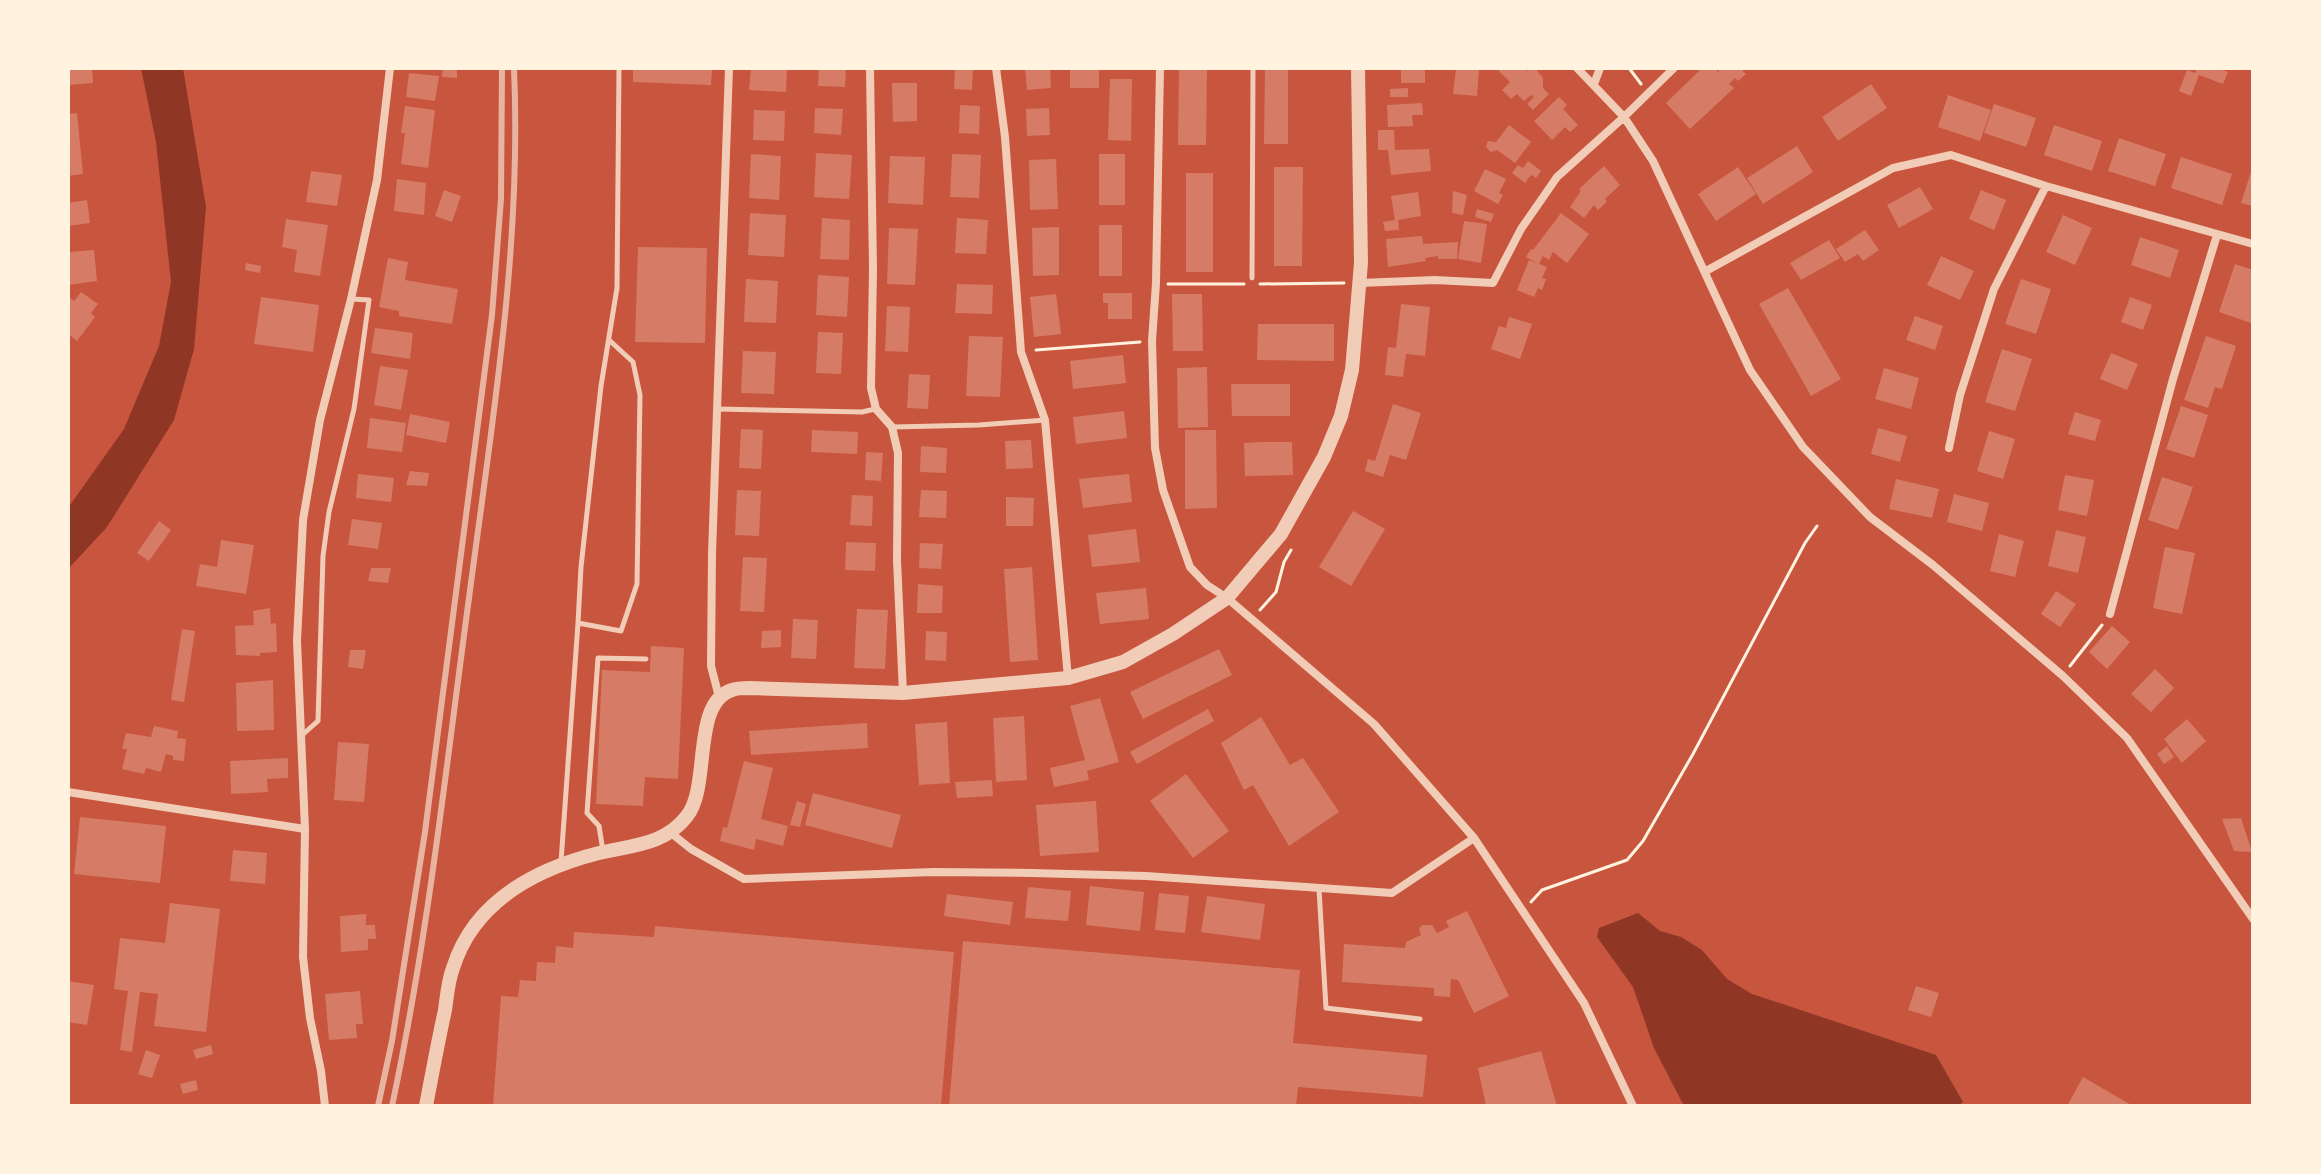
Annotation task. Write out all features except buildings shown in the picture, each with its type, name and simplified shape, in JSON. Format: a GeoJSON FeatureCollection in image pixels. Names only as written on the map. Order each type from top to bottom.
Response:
{"type":"FeatureCollection","features":[{"type":"Feature","properties":{"kind":"street"},"geometry":{"type":"LineString","coordinates":[[325,1106],[303,957],[305,829],[297,641],[303,520],[320,420],[377,180],[390,68]]}},
{"type":"Feature","properties":{"kind":"street"},"geometry":{"type":"LineString","coordinates":[[719,697],[711,666],[712,554],[729,68]]}},
{"type":"Feature","properties":{"kind":"street"},"geometry":{"type":"LineString","coordinates":[[870,68],[871,388],[876,409],[892,427],[898,453],[897,560],[903,693]]}},
{"type":"Feature","properties":{"kind":"street"},"geometry":{"type":"LineString","coordinates":[[996,68],[1005,137],[1021,352],[1045,420],[1068,678]]}},
{"type":"Feature","properties":{"kind":"street"},"geometry":{"type":"LineString","coordinates":[[1160,68],[1152,341],[1155,448],[1163,490],[1190,567],[1207,585],[1252,618],[1374,724],[1474,838],[1584,1003],[1633,1106]]}},
{"type":"Feature","properties":{"kind":"street"},"geometry":{"type":"LineString","coordinates":[[426,1106],[453,968],[479,918],[532,876],[560,863],[640,846],[671,833],[688,815],[696,799],[711,709],[719,697],[733,689],[750,688],[903,693],[1068,678],[1123,662],[1227,598],[1281,534],[1324,457],[1341,416],[1352,370],[1360,283],[1358,68]]}},
{"type":"Feature","properties":{"kind":"street"},"geometry":{"type":"LineString","coordinates":[[1577,68],[1624,117],[1653,161],[1750,370],[1803,447],[1870,517],[1933,565],[2063,676],[2127,738],[2253,919]]}},
{"type":"Feature","properties":{"kind":"street"},"geometry":{"type":"LineString","coordinates":[[1594,84],[1600,68]]}},
{"type":"Feature","properties":{"kind":"street"},"geometry":{"type":"LineString","coordinates":[[1360,283],[1435,280],[1493,283],[1521,229],[1557,177],[1674,68]]}},
{"type":"Feature","properties":{"kind":"street"},"geometry":{"type":"LineString","coordinates":[[1706,271],[1893,168],[1951,155],[2046,186],[2253,244]]}},
{"type":"Feature","properties":{"kind":"street"},"geometry":{"type":"LineString","coordinates":[[1949,448],[1960,395],[1994,289],[2046,186]]}},
{"type":"Feature","properties":{"kind":"street"},"geometry":{"type":"LineString","coordinates":[[2110,614],[2169,393],[2217,235]]}},
{"type":"Feature","properties":{"kind":"street"},"geometry":{"type":"LineString","coordinates":[[68,792],[305,829]]}},
{"type":"Feature","properties":{"kind":"street"},"geometry":{"type":"LineString","coordinates":[[671,833],[691,849],[744,879],[933,872],[1032,873],[1146,876],[1392,893],[1474,838]]}},
{"type":"Feature","properties":{"kind":"lane"},"geometry":{"type":"LineString","coordinates":[[560,863],[581,567],[601,386],[617,288],[619,68]]}},
{"type":"Feature","properties":{"kind":"lane"},"geometry":{"type":"LineString","coordinates":[[1252,278],[1253,68]]}},
{"type":"Feature","properties":{"kind":"lane"},"geometry":{"type":"LineString","coordinates":[[301,736],[318,721],[323,556],[329,512],[354,409],[369,300],[351,299]]}},
{"type":"Feature","properties":{"kind":"lane"},"geometry":{"type":"LineString","coordinates":[[578,623],[621,631],[637,584],[640,395],[633,362],[609,340]]}},
{"type":"Feature","properties":{"kind":"lane"},"geometry":{"type":"LineString","coordinates":[[717,409],[862,412],[876,409]]}},
{"type":"Feature","properties":{"kind":"lane"},"geometry":{"type":"LineString","coordinates":[[892,427],[1045,420]]}},
{"type":"Feature","properties":{"kind":"lane"},"geometry":{"type":"LineString","coordinates":[[603,852],[599,826],[587,813],[598,658],[646,659]]}},
{"type":"Feature","properties":{"kind":"lane"},"geometry":{"type":"LineString","coordinates":[[1319,888],[1326,1008],[1420,1019]]}},
{"type":"Feature","properties":{"kind":"path"},"geometry":{"type":"LineString","coordinates":[[1629,68],[1648,93]]}},
{"type":"Feature","properties":{"kind":"path"},"geometry":{"type":"LineString","coordinates":[[1021,352],[1152,341]]}},
{"type":"Feature","properties":{"kind":"path"},"geometry":{"type":"LineString","coordinates":[[1542,890],[1627,860],[1643,841],[1817,526]]}},
{"type":"Feature","properties":{"kind":"path"},"geometry":{"type":"LineString","coordinates":[[1252,618],[1276,592]]}},
{"type":"Feature","properties":{"kind":"path"},"geometry":{"type":"LineString","coordinates":[[2063,676],[2110,614]]}},
{"type":"Feature","properties":{"kind":"shaded area"},"geometry":{"type":"Polygon","coordinates":[[[141,68],[183,68],[206,207],[194,349],[174,420],[107,527],[68,569],[68,508],[124,429],[159,346],[171,282],[156,142],[141,68]]]}},
{"type":"Feature","properties":{"kind":"shaded area"},"geometry":{"type":"Polygon","coordinates":[[[1638,913],[1660,931],[1681,937],[1702,950],[1727,979],[1752,994],[1936,1055],[1963,1102],[1958,1106],[1684,1106],[1654,1048],[1633,987],[1597,937],[1599,928],[1638,913]]]}},
{"type":"Feature","properties":{"kind":"railway"},"geometry":{"type":"LineString","coordinates":[[378,1106],[392,1041],[425,832],[492,315],[501,199],[502,68]]}},
{"type":"Feature","properties":{"kind":"railway"},"geometry":{"type":"LineString","coordinates":[[392,1106],[426,916],[503,334],[514,201],[514,68]]}}]}
